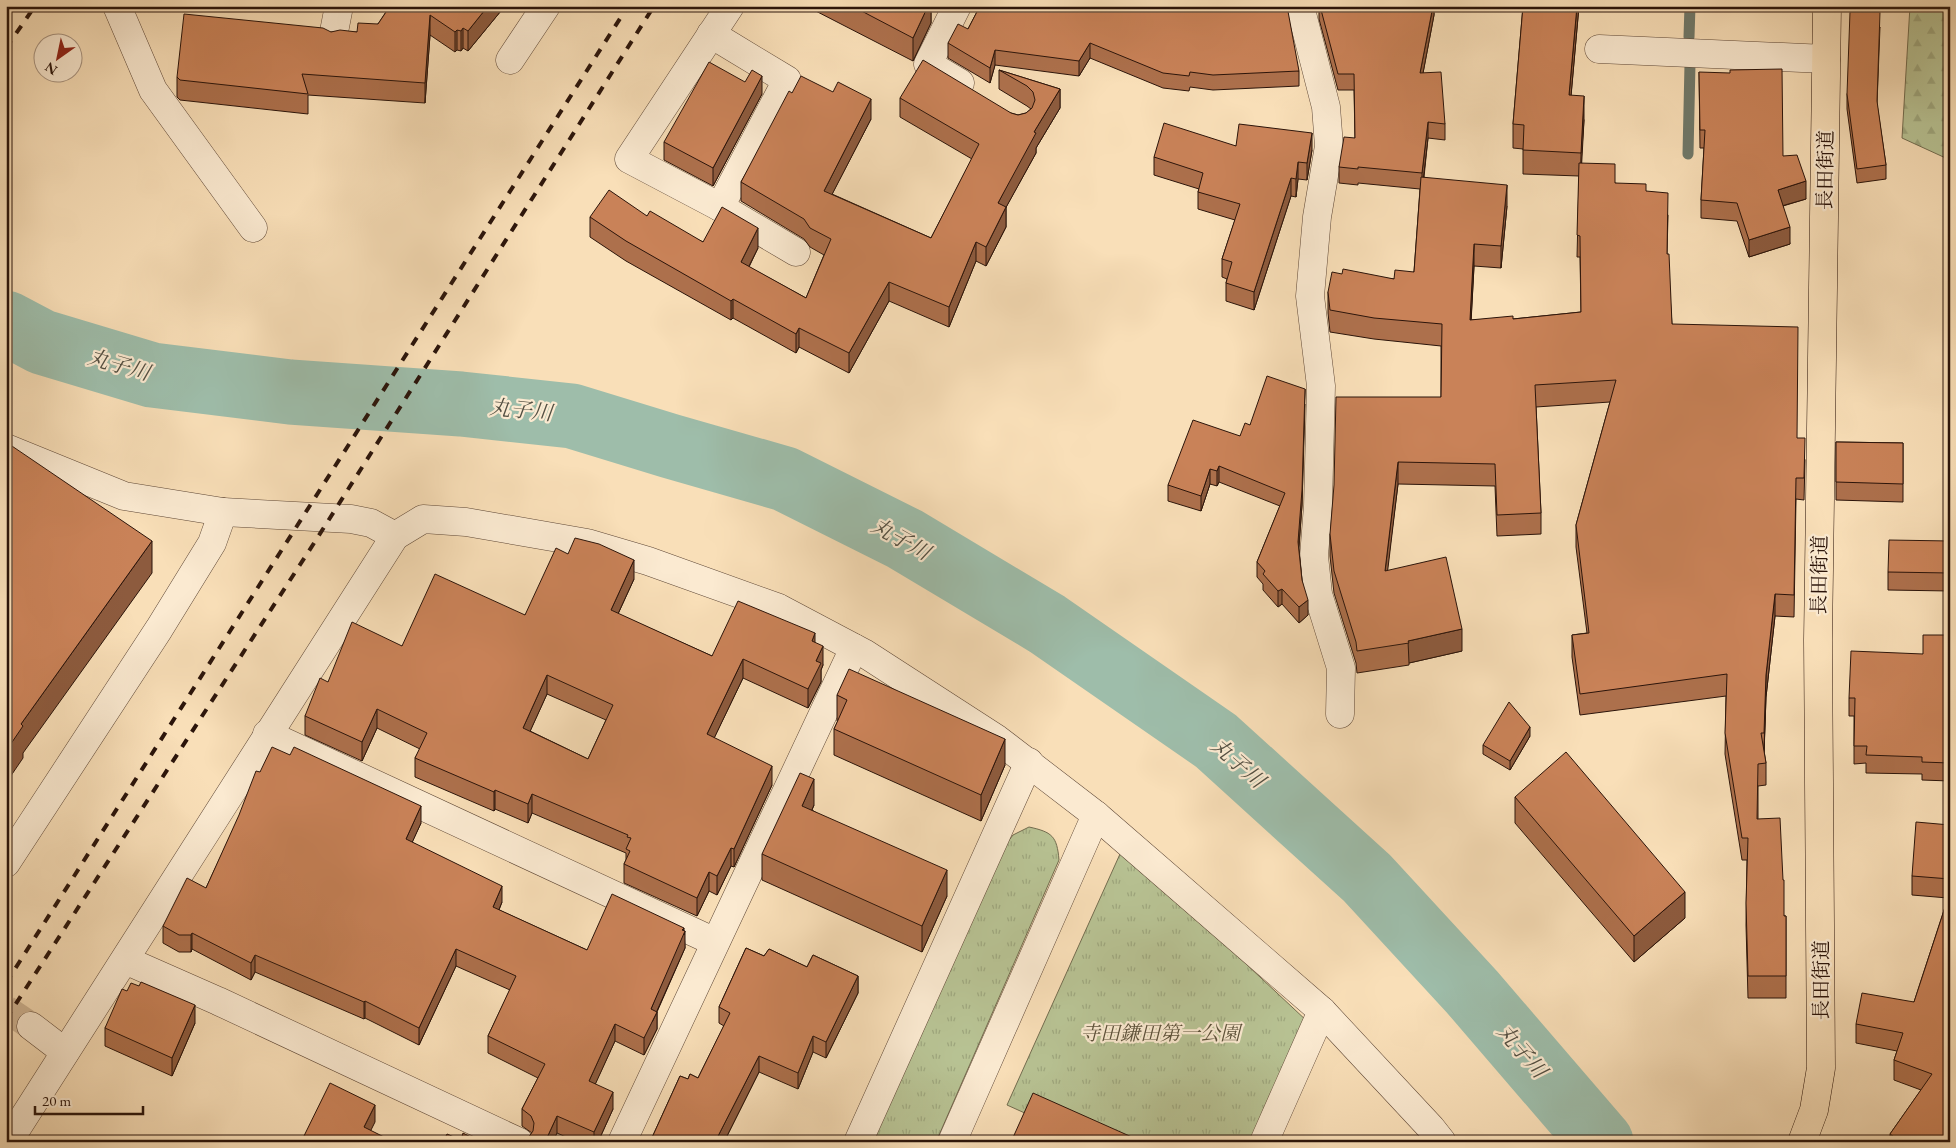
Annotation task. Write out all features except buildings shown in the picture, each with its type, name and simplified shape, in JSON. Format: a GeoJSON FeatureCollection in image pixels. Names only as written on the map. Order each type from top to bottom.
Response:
{"type":"FeatureCollection","features":[{"type":"Feature","properties":{"kind":"main road","name":"長田街道"},"geometry":{"type":"LineString","coordinates":[[1802,1142],[1814,1110],[1821,1068],[1818,640],[1827,6]]}},
{"type":"Feature","properties":{"kind":"street"},"geometry":{"type":"LineString","coordinates":[[117,6],[153,90],[253,228]]}},
{"type":"Feature","properties":{"kind":"street"},"geometry":{"type":"LineString","coordinates":[[333,37],[339,6]]}},
{"type":"Feature","properties":{"kind":"street"},"geometry":{"type":"LineString","coordinates":[[510,60],[546,6]]}},
{"type":"Feature","properties":{"kind":"street"},"geometry":{"type":"LineString","coordinates":[[730,6],[629,159],[720,207],[796,252]]}},
{"type":"Feature","properties":{"kind":"street"},"geometry":{"type":"LineString","coordinates":[[957,6],[928,64],[978,94]]}},
{"type":"Feature","properties":{"kind":"street"},"geometry":{"type":"LineString","coordinates":[[1300,6],[1326,107],[1329,146],[1317,217],[1310,296],[1321,386],[1318,506],[1314,556],[1318,594],[1341,668],[1340,714]]}},
{"type":"Feature","properties":{"kind":"street"},"geometry":{"type":"LineString","coordinates":[[711,34],[787,80],[720,207]]}},
{"type":"Feature","properties":{"kind":"street"},"geometry":{"type":"LineString","coordinates":[[1599,49],[1826,59]]}},
{"type":"Feature","properties":{"kind":"street"},"geometry":{"type":"LineString","coordinates":[[6,448],[124,496],[223,512],[351,519],[371,523],[394,536]]}},
{"type":"Feature","properties":{"kind":"street"},"geometry":{"type":"LineString","coordinates":[[6,863],[164,621],[212,543],[223,512]]}},
{"type":"Feature","properties":{"kind":"street"},"geometry":{"type":"LineString","coordinates":[[8,1142],[394,536],[423,519],[466,522],[587,543],[648,562],[778,608],[854,648],[989,734],[1029,762],[1096,815],[1322,1011],[1442,1142]]}},
{"type":"Feature","properties":{"kind":"street"},"geometry":{"type":"LineString","coordinates":[[622,1142],[854,648]]}},
{"type":"Feature","properties":{"kind":"street"},"geometry":{"type":"LineString","coordinates":[[267,734],[715,942]]}},
{"type":"Feature","properties":{"kind":"street"},"geometry":{"type":"LineString","coordinates":[[858,1142],[1029,762]]}},
{"type":"Feature","properties":{"kind":"street"},"geometry":{"type":"LineString","coordinates":[[952,1142],[1096,815]]}},
{"type":"Feature","properties":{"kind":"street"},"geometry":{"type":"LineString","coordinates":[[125,960],[218,1001],[519,1142]]}},
{"type":"Feature","properties":{"kind":"street"},"geometry":{"type":"LineString","coordinates":[[1264,1142],[1322,1011]]}},
{"type":"Feature","properties":{"kind":"street"},"geometry":{"type":"LineString","coordinates":[[31,1026],[65,1052]]}},
{"type":"Feature","properties":{"kind":"green space"},"geometry":{"type":"Polygon","coordinates":[[[1910,6],[1950,6],[1950,160],[1902,138],[1910,6]]]}},
{"type":"Feature","properties":{"kind":"green space"},"geometry":{"type":"Polygon","coordinates":[[[1029,827],[1052,836],[1057,845],[1059,860],[936,1142],[870,1142],[1003,848],[1013,835],[1029,827]]]}},
{"type":"Feature","properties":{"kind":"green space","name":"寺田鎌田第一公園"},"geometry":{"type":"Polygon","coordinates":[[[1120,854],[1245,963],[1308,1022],[1253,1142],[1089,1142],[1007,1105],[1120,854]]]}},
{"type":"Feature","properties":{"kind":"waterway"},"geometry":{"type":"LineString","coordinates":[[1689,37],[1690,6]]}},
{"type":"Feature","properties":{"kind":"waterway"},"geometry":{"type":"LineString","coordinates":[[1688,154],[1690,64]]}},
{"type":"Feature","properties":{"kind":"waterway","name":"丸子川"},"geometry":{"type":"LineString","coordinates":[[6,323],[42,342],[152,375],[290,392],[461,404],[572,416],[785,479],[905,539],[1047,624],[1216,741],[1367,878],[1472,992],[1601,1142]]}},
{"type":"Feature","properties":{"kind":"tunnel"},"geometry":{"type":"LineString","coordinates":[[6,1009],[31,1026]]}},
{"type":"Feature","properties":{"kind":"railway"},"geometry":{"type":"LineString","coordinates":[[6,16],[13,6]]}},
{"type":"Feature","properties":{"kind":"railway"},"geometry":{"type":"LineString","coordinates":[[6,48],[35,6]]}},
{"type":"Feature","properties":{"kind":"railway"},"geometry":{"type":"LineString","coordinates":[[6,983],[628,6]]}},
{"type":"Feature","properties":{"kind":"railway"},"geometry":{"type":"LineString","coordinates":[[6,1019],[316,540],[654,6]]}}]}
